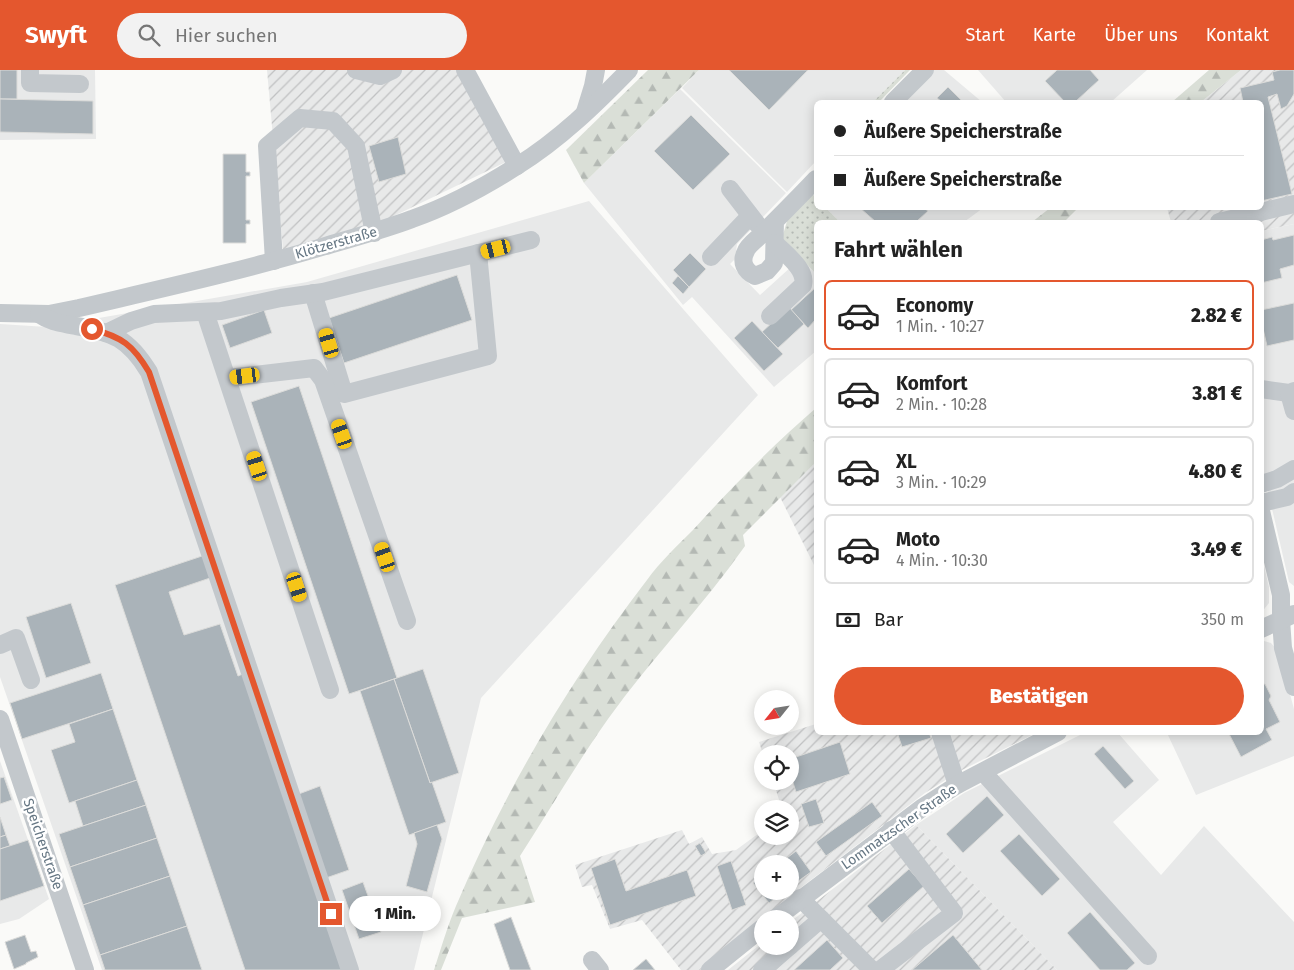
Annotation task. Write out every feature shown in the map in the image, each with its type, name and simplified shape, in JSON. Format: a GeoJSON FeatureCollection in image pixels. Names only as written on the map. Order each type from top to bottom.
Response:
{"type":"FeatureCollection","features":[{"type":"Feature","properties":{"kind":"street"},"geometry":{"type":"LineString","coordinates":[[30,70],[30,83],[80,84]]}},
{"type":"Feature","properties":{"kind":"street"},"geometry":{"type":"LineString","coordinates":[[356,70],[380,76],[393,70]]}},
{"type":"Feature","properties":{"kind":"street"},"geometry":{"type":"LineString","coordinates":[[465,70],[517,166]]}},
{"type":"Feature","properties":{"kind":"street"},"geometry":{"type":"LineString","coordinates":[[584,114],[596,70]]}},
{"type":"Feature","properties":{"kind":"street","name":"Klötzerstraße"},"geometry":{"type":"LineString","coordinates":[[0,313],[38,314],[79,308],[274,261],[374,233],[435,210],[491,182],[559,136],[629,70]]}},
{"type":"Feature","properties":{"kind":"street"},"geometry":{"type":"LineString","coordinates":[[897,100],[925,70]]}},
{"type":"Feature","properties":{"kind":"street"},"geometry":{"type":"LineString","coordinates":[[274,261],[267,146],[300,118],[332,121],[356,146],[374,233]]}},
{"type":"Feature","properties":{"kind":"street"},"geometry":{"type":"LineString","coordinates":[[771,232],[814,181]]}},
{"type":"Feature","properties":{"kind":"street"},"geometry":{"type":"LineString","coordinates":[[730,189],[750,216],[771,232],[804,275],[803,285],[770,316]]}},
{"type":"Feature","properties":{"kind":"street"},"geometry":{"type":"LineString","coordinates":[[1227,220],[1294,204]]}},
{"type":"Feature","properties":{"kind":"street"},"geometry":{"type":"LineString","coordinates":[[711,257],[750,216]]}},
{"type":"Feature","properties":{"kind":"street"},"geometry":{"type":"LineString","coordinates":[[106,333],[131,321],[154,314],[221,311],[313,293],[531,240]]}},
{"type":"Feature","properties":{"kind":"street"},"geometry":{"type":"LineString","coordinates":[[313,293],[344,394],[488,356],[478,253]]}},
{"type":"Feature","properties":{"kind":"street"},"geometry":{"type":"LineString","coordinates":[[206,312],[330,690]]}},
{"type":"Feature","properties":{"kind":"street"},"geometry":{"type":"LineString","coordinates":[[38,314],[51,322],[113,334],[136,354],[149,372],[350,970]]}},
{"type":"Feature","properties":{"kind":"street"},"geometry":{"type":"LineString","coordinates":[[228,378],[314,368],[323,380],[408,621]]}},
{"type":"Feature","properties":{"kind":"street"},"geometry":{"type":"LineString","coordinates":[[1264,389],[1291,392],[1294,411]]}},
{"type":"Feature","properties":{"kind":"street"},"geometry":{"type":"LineString","coordinates":[[1264,483],[1277,479],[1294,469]]}},
{"type":"Feature","properties":{"kind":"street"},"geometry":{"type":"LineString","coordinates":[[1264,503],[1286,497],[1294,491]]}},
{"type":"Feature","properties":{"kind":"street"},"geometry":{"type":"LineString","coordinates":[[1264,524],[1287,617],[1283,648],[1292,676]]}},
{"type":"Feature","properties":{"kind":"street"},"geometry":{"type":"LineString","coordinates":[[1264,628],[1287,617]]}},
{"type":"Feature","properties":{"kind":"street"},"geometry":{"type":"LineString","coordinates":[[0,644],[16,638],[32,680]]}},
{"type":"Feature","properties":{"kind":"street","name":"Speicherstraße"},"geometry":{"type":"LineString","coordinates":[[0,719],[85,970]]}},
{"type":"Feature","properties":{"kind":"street"},"geometry":{"type":"LineString","coordinates":[[941,735],[957,785]]}},
{"type":"Feature","properties":{"kind":"street","name":"Lommatzscher Straße"},"geometry":{"type":"LineString","coordinates":[[786,910],[923,807],[957,785],[1052,735]]}},
{"type":"Feature","properties":{"kind":"street"},"geometry":{"type":"LineString","coordinates":[[982,772],[1148,956]]}},
{"type":"Feature","properties":{"kind":"street"},"geometry":{"type":"LineString","coordinates":[[880,970],[954,912],[891,830]]}},
{"type":"Feature","properties":{"kind":"street"},"geometry":{"type":"LineString","coordinates":[[800,898],[872,970]]}},
{"type":"Feature","properties":{"kind":"street"},"geometry":{"type":"LineString","coordinates":[[799,938],[821,919]]}},
{"type":"Feature","properties":{"kind":"street"},"geometry":{"type":"LineString","coordinates":[[710,970],[754,934]]}},
{"type":"Feature","properties":{"kind":"street"},"geometry":{"type":"LineString","coordinates":[[762,970],[780,955]]}},
{"type":"Feature","properties":{"kind":"shaded area"},"geometry":{"type":"Polygon","coordinates":[[[0,70],[95,70],[96,139],[0,140],[0,70]]]}},
{"type":"Feature","properties":{"kind":"shaded area"},"geometry":{"type":"Polygon","coordinates":[[[267,70],[459,70],[508,161],[369,228],[283,250],[267,70]]]}},
{"type":"Feature","properties":{"kind":"shaded area"},"geometry":{"type":"Polygon","coordinates":[[[699,70],[905,70],[875,100],[814,100],[814,163],[787,192],[682,88],[699,70]]]}},
{"type":"Feature","properties":{"kind":"shaded area"},"geometry":{"type":"Polygon","coordinates":[[[933,70],[944,70],[980,100],[902,100],[933,70]]]}},
{"type":"Feature","properties":{"kind":"shaded area"},"geometry":{"type":"Polygon","coordinates":[[[978,70],[1147,70],[1113,100],[1004,100],[978,70]]]}},
{"type":"Feature","properties":{"kind":"shaded area"},"geometry":{"type":"Polygon","coordinates":[[[1241,70],[1294,70],[1294,224],[1264,230],[1264,220],[1170,220],[1168,210],[1264,210],[1264,100],[1204,100],[1241,70]]]}},
{"type":"Feature","properties":{"kind":"shaded area"},"geometry":{"type":"Polygon","coordinates":[[[680,89],[786,193],[737,244],[735,259],[730,264],[760,295],[792,266],[782,238],[814,272],[814,353],[774,387],[692,297],[683,305],[584,183],[680,89]]]}},
{"type":"Feature","properties":{"kind":"shaded area"},"geometry":{"type":"Polygon","coordinates":[[[589,201],[758,395],[481,698],[414,970],[102,970],[0,677],[0,324],[47,327],[307,282],[589,201]]]}},
{"type":"Feature","properties":{"kind":"shaded area"},"geometry":{"type":"Polygon","coordinates":[[[828,210],[980,210],[967,220],[838,220],[828,210]]]}},
{"type":"Feature","properties":{"kind":"shaded area"},"geometry":{"type":"Polygon","coordinates":[[[1294,224],[1294,586],[1289,582],[1264,474],[1264,230],[1294,224]]]}},
{"type":"Feature","properties":{"kind":"shaded area"},"geometry":{"type":"Polygon","coordinates":[[[814,464],[814,565],[780,497],[814,464]]]}},
{"type":"Feature","properties":{"kind":"shaded area"},"geometry":{"type":"Polygon","coordinates":[[[1264,566],[1269,587],[1269,603],[1264,609],[1264,566]]]}},
{"type":"Feature","properties":{"kind":"shaded area"},"geometry":{"type":"Polygon","coordinates":[[[1264,641],[1271,643],[1277,650],[1281,661],[1294,709],[1294,756],[1196,795],[1168,735],[1264,735],[1264,641]]]}},
{"type":"Feature","properties":{"kind":"shaded area"},"geometry":{"type":"Polygon","coordinates":[[[814,725],[814,735],[1032,735],[960,771],[925,793],[799,889],[799,855],[754,855],[754,900],[786,900],[774,910],[754,910],[754,926],[700,970],[681,970],[642,920],[610,929],[592,885],[582,887],[575,865],[682,830],[689,844],[702,837],[712,854],[736,850],[754,837],[754,845],[799,845],[799,800],[779,800],[776,790],[799,790],[799,745],[760,745],[759,742],[781,735],[799,735],[799,729],[814,725]]]}},
{"type":"Feature","properties":{"kind":"shaded area"},"geometry":{"type":"Polygon","coordinates":[[[1080,735],[1120,735],[1159,780],[1113,822],[1161,875],[1204,826],[1294,922],[1294,970],[1057,970],[916,825],[964,793],[1080,735]]]}},
{"type":"Feature","properties":{"kind":"shaded area"},"geometry":{"type":"Polygon","coordinates":[[[0,761],[49,899],[19,919],[0,924],[0,761]]]}},
{"type":"Feature","properties":{"kind":"shaded area"},"geometry":{"type":"Polygon","coordinates":[[[916,825],[1057,970],[728,970],[754,949],[754,955],[799,955],[799,915],[916,825]]]}},
{"type":"Feature","properties":{"kind":"green space"},"geometry":{"type":"Polygon","coordinates":[[[648,70],[699,70],[584,183],[566,150],[648,70]]]}},
{"type":"Feature","properties":{"kind":"green space"},"geometry":{"type":"Polygon","coordinates":[[[905,70],[910,70],[881,100],[875,100],[905,70]]]}},
{"type":"Feature","properties":{"kind":"green space"},"geometry":{"type":"Polygon","coordinates":[[[1209,70],[1241,70],[1204,100],[1174,100],[1209,70]]]}},
{"type":"Feature","properties":{"kind":"green space"},"geometry":{"type":"Polygon","coordinates":[[[810,191],[814,196],[814,210],[828,210],[838,220],[814,220],[814,272],[782,238],[788,218],[810,191]]]}},
{"type":"Feature","properties":{"kind":"green space"},"geometry":{"type":"Polygon","coordinates":[[[1047,210],[1076,210],[1066,220],[1035,220],[1047,210]]]}},
{"type":"Feature","properties":{"kind":"green space"},"geometry":{"type":"Polygon","coordinates":[[[814,410],[814,464],[743,535],[745,546],[608,719],[520,856],[535,902],[462,918],[441,970],[434,970],[456,906],[496,820],[541,737],[592,657],[663,560],[784,437],[814,410]]]}},
{"type":"Feature","properties":{"kind":"building"},"geometry":{"type":"Polygon","coordinates":[[[0,70],[17,70],[17,99],[0,99],[0,70]]]}},
{"type":"Feature","properties":{"kind":"building"},"geometry":{"type":"Polygon","coordinates":[[[729,70],[808,70],[769,110],[729,70]]]}},
{"type":"Feature","properties":{"kind":"building"},"geometry":{"type":"Polygon","coordinates":[[[1057,70],[1090,70],[1099,80],[1077,100],[1063,100],[1045,81],[1057,70]]]}},
{"type":"Feature","properties":{"kind":"building"},"geometry":{"type":"Polygon","coordinates":[[[1294,70],[1294,94],[1287,106],[1281,109],[1277,94],[1268,97],[1292,194],[1264,200],[1264,100],[1243,100],[1240,88],[1274,80],[1272,72],[1294,70]]]}},
{"type":"Feature","properties":{"kind":"building"},"geometry":{"type":"Polygon","coordinates":[[[948,87],[961,100],[940,100],[937,98],[948,87]]]}},
{"type":"Feature","properties":{"kind":"building"},"geometry":{"type":"Polygon","coordinates":[[[0,99],[93,101],[93,134],[0,132],[0,99]]]}},
{"type":"Feature","properties":{"kind":"building"},"geometry":{"type":"Polygon","coordinates":[[[691,115],[730,154],[693,190],[654,151],[691,115]]]}},
{"type":"Feature","properties":{"kind":"building"},"geometry":{"type":"Polygon","coordinates":[[[398,137],[406,174],[379,182],[369,146],[398,137]]]}},
{"type":"Feature","properties":{"kind":"building"},"geometry":{"type":"Polygon","coordinates":[[[223,154],[246,154],[246,172],[250,172],[250,176],[246,176],[246,220],[250,220],[250,224],[246,224],[246,243],[223,243],[223,154]]]}},
{"type":"Feature","properties":{"kind":"building"},"geometry":{"type":"Polygon","coordinates":[[[862,210],[928,211],[918,220],[874,220],[862,210]]]}},
{"type":"Feature","properties":{"kind":"building"},"geometry":{"type":"Polygon","coordinates":[[[1294,235],[1294,265],[1280,269],[1282,278],[1264,282],[1264,239],[1272,237],[1273,240],[1294,235]]]}},
{"type":"Feature","properties":{"kind":"building"},"geometry":{"type":"Polygon","coordinates":[[[690,253],[706,269],[689,287],[673,270],[690,253]]]}},
{"type":"Feature","properties":{"kind":"building"},"geometry":{"type":"Polygon","coordinates":[[[457,275],[472,320],[344,363],[329,318],[457,275]]]}},
{"type":"Feature","properties":{"kind":"building"},"geometry":{"type":"Polygon","coordinates":[[[678,276],[689,287],[683,294],[672,283],[678,276]]]}},
{"type":"Feature","properties":{"kind":"building"},"geometry":{"type":"Polygon","coordinates":[[[814,289],[814,321],[808,328],[791,310],[814,289]]]}},
{"type":"Feature","properties":{"kind":"building"},"geometry":{"type":"Polygon","coordinates":[[[1294,303],[1294,340],[1267,346],[1264,333],[1264,309],[1294,303]]]}},
{"type":"Feature","properties":{"kind":"building"},"geometry":{"type":"Polygon","coordinates":[[[789,307],[804,324],[778,348],[762,332],[789,307]]]}},
{"type":"Feature","properties":{"kind":"building"},"geometry":{"type":"Polygon","coordinates":[[[264,310],[272,333],[230,348],[222,325],[264,310]]]}},
{"type":"Feature","properties":{"kind":"building"},"geometry":{"type":"Polygon","coordinates":[[[752,321],[783,354],[764,371],[734,338],[752,321]]]}},
{"type":"Feature","properties":{"kind":"building"},"geometry":{"type":"Polygon","coordinates":[[[299,386],[397,678],[349,694],[251,402],[299,386]]]}},
{"type":"Feature","properties":{"kind":"building"},"geometry":{"type":"Polygon","coordinates":[[[205,555],[213,577],[169,592],[184,635],[220,624],[238,676],[245,673],[346,970],[245,970],[115,585],[205,555]]]}},
{"type":"Feature","properties":{"kind":"building"},"geometry":{"type":"Polygon","coordinates":[[[71,603],[91,663],[46,678],[26,617],[71,603]]]}},
{"type":"Feature","properties":{"kind":"building"},"geometry":{"type":"Polygon","coordinates":[[[423,669],[459,773],[430,783],[394,679],[423,669]]]}},
{"type":"Feature","properties":{"kind":"building"},"geometry":{"type":"Polygon","coordinates":[[[101,673],[113,709],[22,739],[10,703],[101,673]]]}},
{"type":"Feature","properties":{"kind":"building"},"geometry":{"type":"Polygon","coordinates":[[[394,679],[430,783],[432,782],[446,822],[409,835],[360,691],[394,679]]]}},
{"type":"Feature","properties":{"kind":"building"},"geometry":{"type":"Polygon","coordinates":[[[1265,684],[1271,696],[1269,700],[1280,722],[1266,729],[1272,740],[1241,757],[1230,735],[1264,735],[1265,684]]]}},
{"type":"Feature","properties":{"kind":"building"},"geometry":{"type":"Polygon","coordinates":[[[113,709],[137,780],[69,803],[51,750],[75,742],[69,724],[113,709]]]}},
{"type":"Feature","properties":{"kind":"building"},"geometry":{"type":"Polygon","coordinates":[[[898,735],[930,735],[931,738],[902,747],[898,735]]]}},
{"type":"Feature","properties":{"kind":"building"},"geometry":{"type":"Polygon","coordinates":[[[840,742],[850,774],[796,792],[795,790],[799,790],[799,756],[840,742]]]}},
{"type":"Feature","properties":{"kind":"building"},"geometry":{"type":"Polygon","coordinates":[[[1103,746],[1134,781],[1125,789],[1094,754],[1103,746]]]}},
{"type":"Feature","properties":{"kind":"building"},"geometry":{"type":"Polygon","coordinates":[[[4,777],[12,800],[0,804],[0,778],[4,777]]]}},
{"type":"Feature","properties":{"kind":"building"},"geometry":{"type":"Polygon","coordinates":[[[137,780],[146,805],[83,826],[75,801],[137,780]]]}},
{"type":"Feature","properties":{"kind":"building"},"geometry":{"type":"Polygon","coordinates":[[[320,786],[349,870],[326,878],[296,795],[320,786]]]}},
{"type":"Feature","properties":{"kind":"building"},"geometry":{"type":"Polygon","coordinates":[[[987,796],[1004,815],[963,853],[946,834],[987,796]]]}},
{"type":"Feature","properties":{"kind":"building"},"geometry":{"type":"Polygon","coordinates":[[[816,799],[824,823],[809,827],[801,804],[816,799]]]}},
{"type":"Feature","properties":{"kind":"building"},"geometry":{"type":"Polygon","coordinates":[[[872,802],[882,816],[826,856],[816,842],[872,802]]]}},
{"type":"Feature","properties":{"kind":"building"},"geometry":{"type":"Polygon","coordinates":[[[146,805],[157,838],[70,867],[59,834],[146,805]]]}},
{"type":"Feature","properties":{"kind":"building"},"geometry":{"type":"Polygon","coordinates":[[[0,817],[6,835],[0,837],[0,817]]]}},
{"type":"Feature","properties":{"kind":"building"},"geometry":{"type":"Polygon","coordinates":[[[437,825],[442,839],[427,892],[406,886],[417,844],[414,833],[437,825]]]}},
{"type":"Feature","properties":{"kind":"building"},"geometry":{"type":"Polygon","coordinates":[[[1019,834],[1060,879],[1042,896],[1000,851],[1019,834]]]}},
{"type":"Feature","properties":{"kind":"building"},"geometry":{"type":"Polygon","coordinates":[[[6,835],[10,846],[0,849],[0,837],[6,835]]]}},
{"type":"Feature","properties":{"kind":"building"},"geometry":{"type":"Polygon","coordinates":[[[157,838],[170,876],[83,905],[70,867],[157,838]]]}},
{"type":"Feature","properties":{"kind":"building"},"geometry":{"type":"Polygon","coordinates":[[[28,840],[44,886],[0,901],[0,849],[28,840]]]}},
{"type":"Feature","properties":{"kind":"building"},"geometry":{"type":"Polygon","coordinates":[[[700,843],[706,853],[701,856],[695,846],[700,843]]]}},
{"type":"Feature","properties":{"kind":"building"},"geometry":{"type":"Polygon","coordinates":[[[796,851],[799,855],[791,855],[796,851]]]}},
{"type":"Feature","properties":{"kind":"building"},"geometry":{"type":"Polygon","coordinates":[[[799,855],[811,872],[799,881],[799,855]]]}},
{"type":"Feature","properties":{"kind":"building"},"geometry":{"type":"Polygon","coordinates":[[[615,859],[626,891],[687,870],[696,896],[610,925],[591,868],[615,859]]]}},
{"type":"Feature","properties":{"kind":"building"},"geometry":{"type":"Polygon","coordinates":[[[731,861],[746,905],[732,910],[717,866],[731,861]]]}},
{"type":"Feature","properties":{"kind":"building"},"geometry":{"type":"Polygon","coordinates":[[[909,869],[924,886],[882,923],[867,906],[909,869]]]}},
{"type":"Feature","properties":{"kind":"building"},"geometry":{"type":"Polygon","coordinates":[[[170,876],[187,926],[100,955],[83,905],[170,876]]]}},
{"type":"Feature","properties":{"kind":"building"},"geometry":{"type":"Polygon","coordinates":[[[363,882],[381,932],[359,939],[342,890],[363,882]]]}},
{"type":"Feature","properties":{"kind":"building"},"geometry":{"type":"Polygon","coordinates":[[[1090,912],[1135,963],[1127,970],[1100,970],[1067,933],[1090,912]]]}},
{"type":"Feature","properties":{"kind":"building"},"geometry":{"type":"Polygon","coordinates":[[[511,917],[531,970],[510,970],[494,924],[511,917]]]}},
{"type":"Feature","properties":{"kind":"building"},"geometry":{"type":"Polygon","coordinates":[[[187,926],[202,970],[105,970],[100,955],[187,926]]]}},
{"type":"Feature","properties":{"kind":"building"},"geometry":{"type":"Polygon","coordinates":[[[25,935],[31,952],[36,951],[38,957],[14,969],[5,942],[25,935]]]}},
{"type":"Feature","properties":{"kind":"building"},"geometry":{"type":"Polygon","coordinates":[[[953,935],[982,970],[912,970],[953,935]]]}},
{"type":"Feature","properties":{"kind":"building"},"geometry":{"type":"Polygon","coordinates":[[[827,940],[843,958],[830,970],[794,970],[827,940]]]}},
{"type":"Feature","properties":{"kind":"building"},"geometry":{"type":"Polygon","coordinates":[[[646,959],[655,970],[633,970],[646,959]]]}},
{"type":"Feature","properties":{"kind":"route"},"geometry":{"type":"LineString","coordinates":[[92,329],[113,334],[124,342],[143,362],[149,372],[331,914]]}}]}
